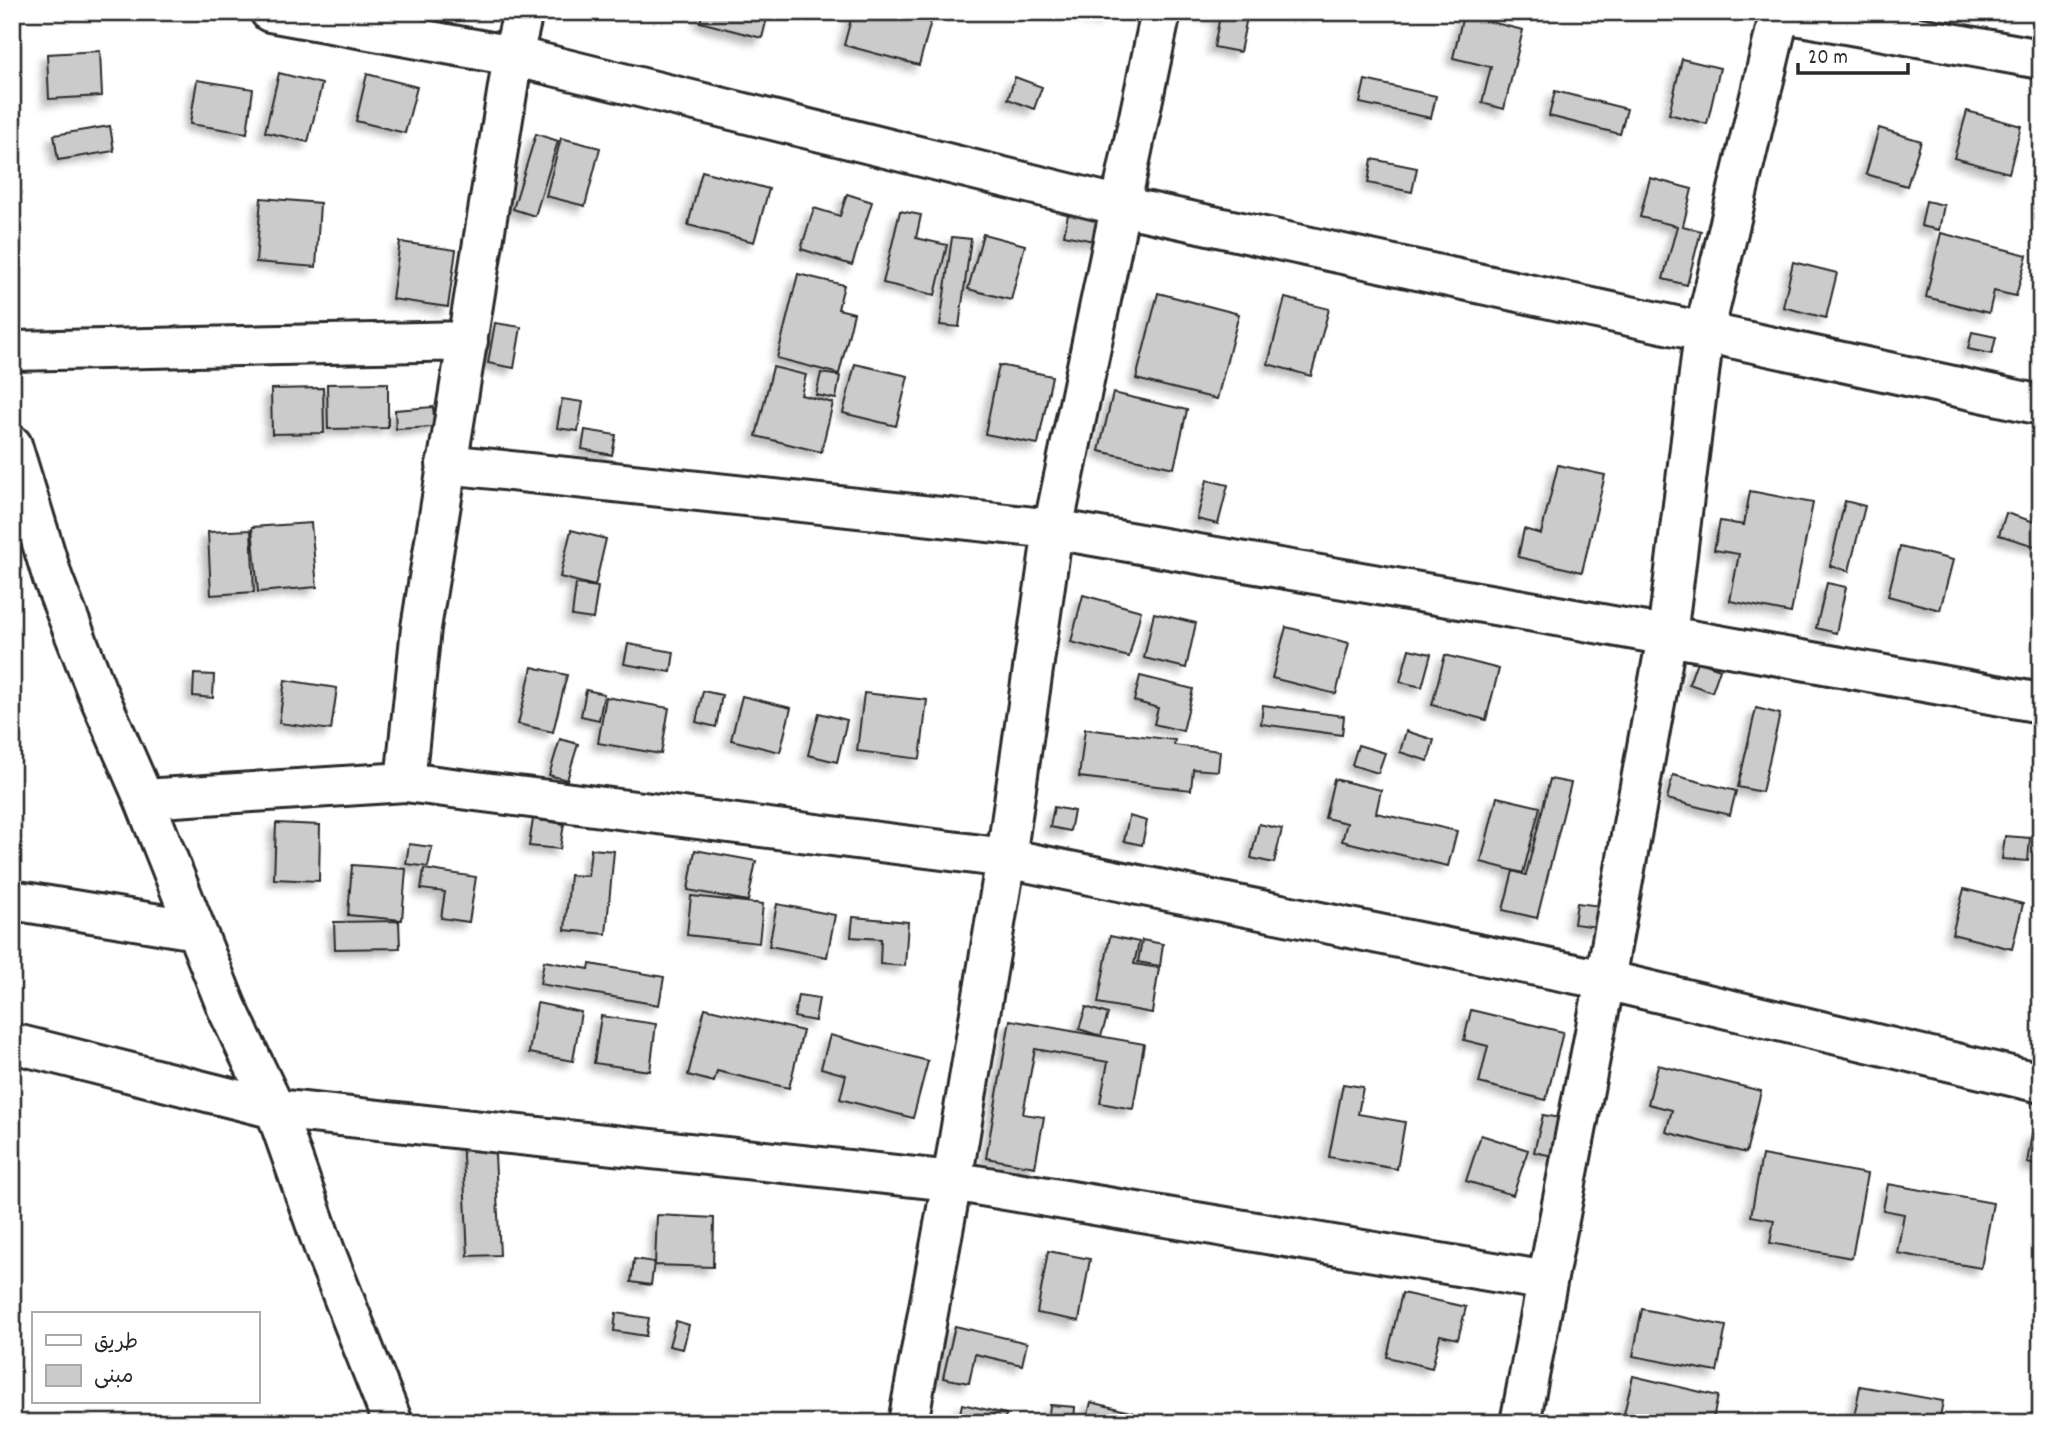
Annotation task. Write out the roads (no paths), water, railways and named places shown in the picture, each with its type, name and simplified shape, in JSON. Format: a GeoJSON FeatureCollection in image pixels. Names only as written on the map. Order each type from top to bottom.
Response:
{"type":"FeatureCollection","features":[{"type":"Feature","properties":{"kind":"street"},"geometry":{"type":"LineString","coordinates":[[270,12],[513,56],[1121,206],[2041,405]]}},
{"type":"Feature","properties":{"kind":"street"},"geometry":{"type":"LineString","coordinates":[[404,782],[421,628],[446,464],[513,56],[523,12]]}},
{"type":"Feature","properties":{"kind":"street"},"geometry":{"type":"LineString","coordinates":[[908,1423],[1006,858],[1053,529],[1161,12]]}},
{"type":"Feature","properties":{"kind":"street"},"geometry":{"type":"LineString","coordinates":[[1520,1423],[1605,980],[1667,636],[1704,332],[1779,12],[2041,59]]}},
{"type":"Feature","properties":{"kind":"street"},"geometry":{"type":"LineString","coordinates":[[12,351],[468,341]]}},
{"type":"Feature","properties":{"kind":"street"},"geometry":{"type":"LineString","coordinates":[[12,445],[53,579],[96,690],[144,799],[227,1008],[275,1109],[325,1251],[393,1423]]}},
{"type":"Feature","properties":{"kind":"street"},"geometry":{"type":"LineString","coordinates":[[446,464],[1053,529],[2041,703]]}},
{"type":"Feature","properties":{"kind":"street"},"geometry":{"type":"LineString","coordinates":[[144,799],[404,782],[1006,858],[1605,980],[2041,1083]]}},
{"type":"Feature","properties":{"kind":"street"},"geometry":{"type":"LineString","coordinates":[[12,900],[196,930]]}},
{"type":"Feature","properties":{"kind":"street"},"geometry":{"type":"LineString","coordinates":[[12,1042],[275,1109],[952,1181],[1547,1281]]}}]}
